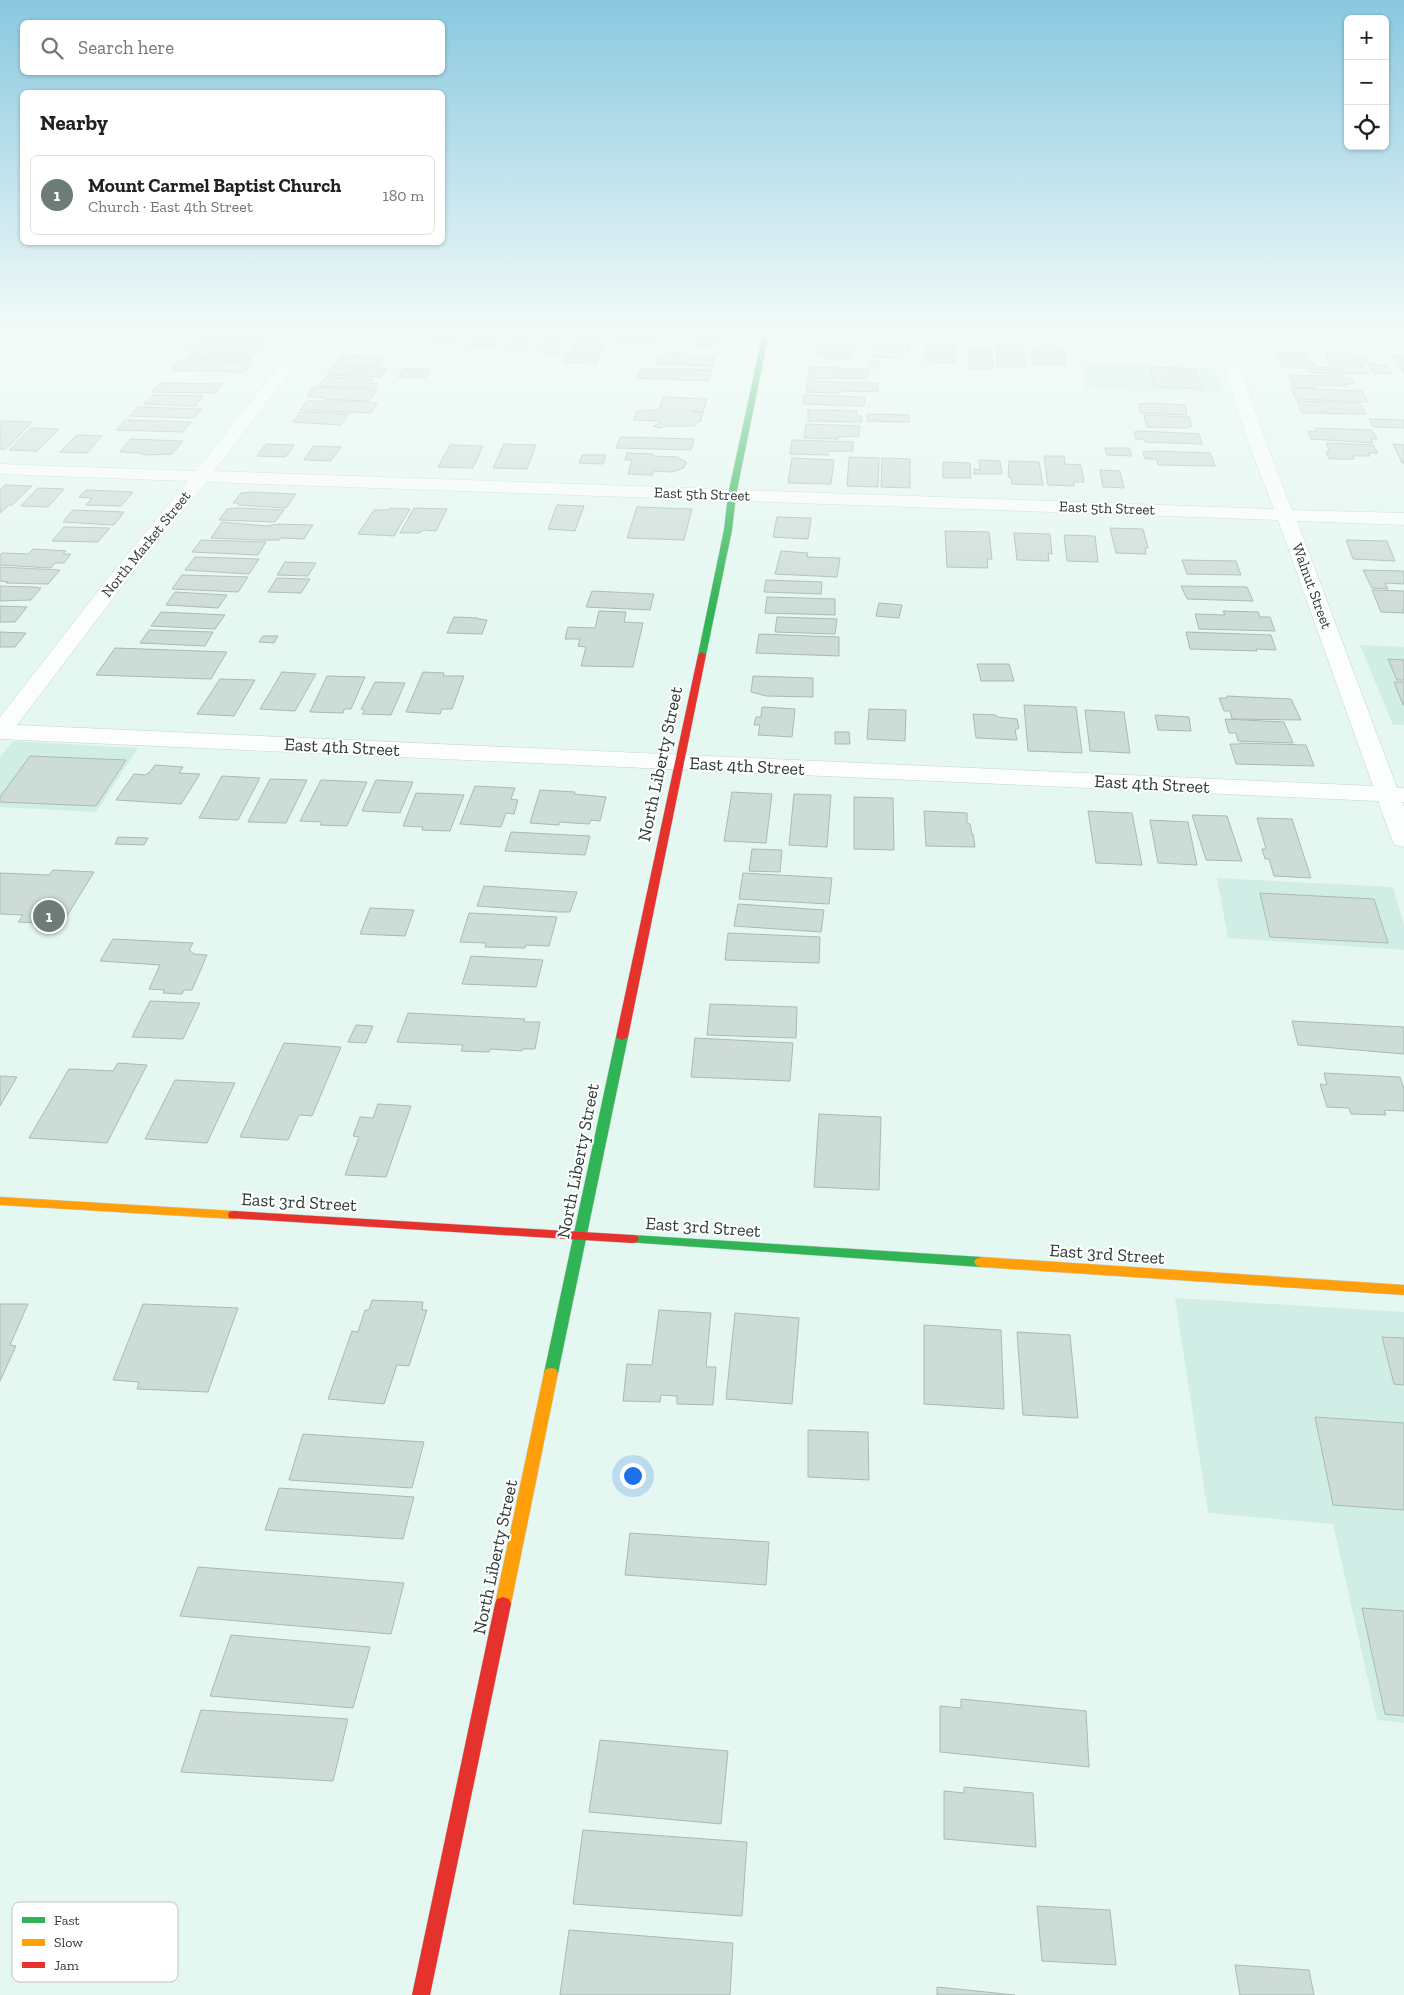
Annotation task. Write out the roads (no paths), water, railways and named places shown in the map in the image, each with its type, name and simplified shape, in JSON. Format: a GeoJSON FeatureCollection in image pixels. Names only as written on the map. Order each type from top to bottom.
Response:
{"type":"FeatureCollection","features":[{"type":"Feature","properties":{"kind":"street","name":"North Market Street"},"geometry":{"type":"LineString","coordinates":[[0,731],[123,572],[240,426]]}},
{"type":"Feature","properties":{"kind":"street","name":"North Liberty Street"},"geometry":{"type":"LineString","coordinates":[[421,1995],[728,530],[732,495],[746,426]]}},
{"type":"Feature","properties":{"kind":"street","name":"Walnut Street"},"geometry":{"type":"LineString","coordinates":[[1252,426],[1396,794],[1404,840]]}},
{"type":"Feature","properties":{"kind":"street","name":"East 5th Street"},"geometry":{"type":"LineString","coordinates":[[0,469],[1404,519]]}},
{"type":"Feature","properties":{"kind":"street","name":"East 4th Street"},"geometry":{"type":"LineString","coordinates":[[0,731],[1396,794]]}},
{"type":"Feature","properties":{"kind":"street","name":"East 3rd Street"},"geometry":{"type":"LineString","coordinates":[[0,1201],[581,1236],[1404,1290]]}},
{"type":"Feature","properties":{"kind":"place","name":"Mount Carmel Baptist Church"},"geometry":{"type":"Point","coordinates":[49,916]}}]}
